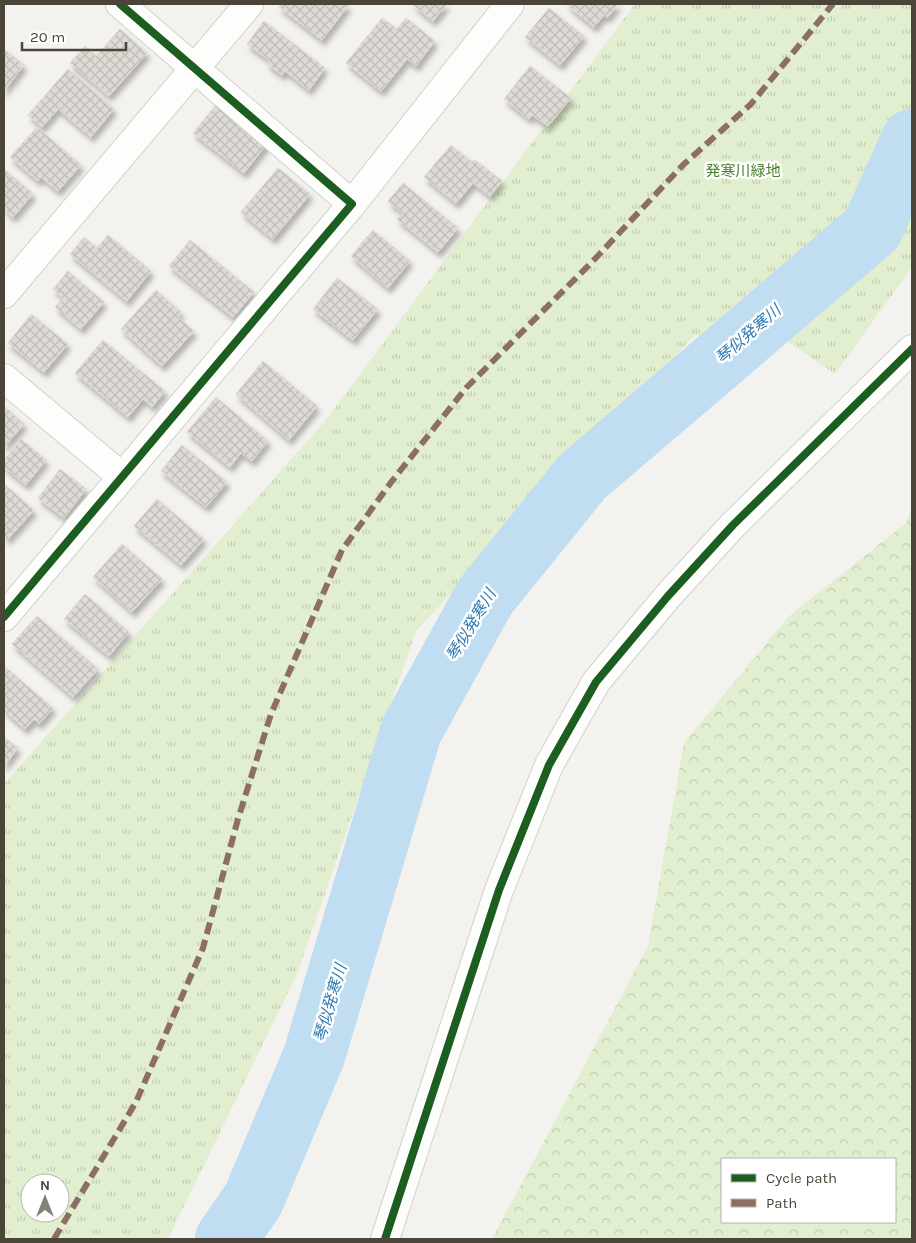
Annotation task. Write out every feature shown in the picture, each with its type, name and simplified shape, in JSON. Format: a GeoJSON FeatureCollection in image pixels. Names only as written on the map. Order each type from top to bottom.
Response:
{"type":"FeatureCollection","features":[{"type":"Feature","properties":{"kind":"street"},"geometry":{"type":"LineString","coordinates":[[120,4],[196,67],[352,204]]}},
{"type":"Feature","properties":{"kind":"street"},"geometry":{"type":"LineString","coordinates":[[4,294],[249,4]]}},
{"type":"Feature","properties":{"kind":"street"},"geometry":{"type":"LineString","coordinates":[[4,617],[352,204],[510,4]]}},
{"type":"Feature","properties":{"kind":"street"},"geometry":{"type":"LineString","coordinates":[[385,1239],[499,890],[549,765],[596,682],[668,596],[733,525],[912,348]]}},
{"type":"Feature","properties":{"kind":"street"},"geometry":{"type":"LineString","coordinates":[[4,378],[121,476]]}},
{"type":"Feature","properties":{"kind":"green space","name":"発寒川緑地"},"geometry":{"type":"Polygon","coordinates":[[[635,4],[912,4],[912,267],[835,374],[788,342],[695,335],[416,631],[297,974],[168,1239],[4,1239],[4,784],[325,421],[635,4]]]}},
{"type":"Feature","properties":{"kind":"green space"},"geometry":{"type":"Polygon","coordinates":[[[912,508],[912,1239],[492,1239],[648,946],[684,743],[788,617],[906,523],[912,508]]]}},
{"type":"Feature","properties":{"kind":"building"},"geometry":{"type":"Polygon","coordinates":[[[282,4],[346,4],[348,6],[322,40],[279,7],[282,4]]]}},
{"type":"Feature","properties":{"kind":"building"},"geometry":{"type":"Polygon","coordinates":[[[412,4],[447,4],[433,21],[412,4]]]}},
{"type":"Feature","properties":{"kind":"building"},"geometry":{"type":"Polygon","coordinates":[[[566,4],[618,4],[607,18],[604,15],[594,27],[566,4]]]}},
{"type":"Feature","properties":{"kind":"building"},"geometry":{"type":"Polygon","coordinates":[[[549,8],[584,36],[560,65],[525,37],[549,8]]]}},
{"type":"Feature","properties":{"kind":"building"},"geometry":{"type":"Polygon","coordinates":[[[382,18],[397,29],[406,18],[435,41],[416,66],[407,59],[381,91],[346,63],[382,18]]]}},
{"type":"Feature","properties":{"kind":"building"},"geometry":{"type":"Polygon","coordinates":[[[264,21],[325,68],[309,90],[285,71],[282,75],[267,64],[269,60],[247,44],[264,21]]]}},
{"type":"Feature","properties":{"kind":"building"},"geometry":{"type":"Polygon","coordinates":[[[120,29],[147,53],[109,96],[70,63],[85,46],[96,56],[120,29]]]}},
{"type":"Feature","properties":{"kind":"building"},"geometry":{"type":"Polygon","coordinates":[[[4,49],[24,65],[4,91],[4,49]]]}},
{"type":"Feature","properties":{"kind":"building"},"geometry":{"type":"Polygon","coordinates":[[[530,66],[571,98],[548,126],[532,115],[529,119],[504,99],[530,66]]]}},
{"type":"Feature","properties":{"kind":"building"},"geometry":{"type":"Polygon","coordinates":[[[68,69],[114,109],[91,137],[58,109],[42,127],[28,115],[68,69]]]}},
{"type":"Feature","properties":{"kind":"building"},"geometry":{"type":"Polygon","coordinates":[[[219,101],[269,141],[244,173],[193,133],[219,101]]]}},
{"type":"Feature","properties":{"kind":"building"},"geometry":{"type":"Polygon","coordinates":[[[37,127],[81,165],[58,191],[41,177],[38,181],[10,157],[37,127]]]}},
{"type":"Feature","properties":{"kind":"building"},"geometry":{"type":"Polygon","coordinates":[[[451,145],[472,162],[475,160],[502,181],[490,196],[473,183],[456,203],[424,177],[451,145]]]}},
{"type":"Feature","properties":{"kind":"building"},"geometry":{"type":"Polygon","coordinates":[[[278,168],[310,194],[273,239],[241,212],[278,168]]]}},
{"type":"Feature","properties":{"kind":"building"},"geometry":{"type":"Polygon","coordinates":[[[4,169],[33,194],[13,217],[4,209],[4,169]]]}},
{"type":"Feature","properties":{"kind":"building"},"geometry":{"type":"Polygon","coordinates":[[[403,183],[458,228],[438,252],[397,219],[403,214],[388,201],[403,183]]]}},
{"type":"Feature","properties":{"kind":"building"},"geometry":{"type":"Polygon","coordinates":[[[373,230],[410,261],[388,288],[351,256],[373,230]]]}},
{"type":"Feature","properties":{"kind":"building"},"geometry":{"type":"Polygon","coordinates":[[[108,235],[151,271],[127,301],[70,254],[84,237],[97,248],[108,235]]]}},
{"type":"Feature","properties":{"kind":"building"},"geometry":{"type":"Polygon","coordinates":[[[190,240],[254,292],[233,317],[169,266],[190,240]]]}},
{"type":"Feature","properties":{"kind":"building"},"geometry":{"type":"Polygon","coordinates":[[[68,271],[104,302],[81,329],[55,307],[63,298],[53,289],[68,271]]]}},
{"type":"Feature","properties":{"kind":"building"},"geometry":{"type":"Polygon","coordinates":[[[337,278],[378,309],[353,340],[313,309],[337,278]]]}},
{"type":"Feature","properties":{"kind":"building"},"geometry":{"type":"Polygon","coordinates":[[[156,290],[181,312],[178,317],[194,331],[162,366],[121,329],[156,290]]]}},
{"type":"Feature","properties":{"kind":"building"},"geometry":{"type":"Polygon","coordinates":[[[31,314],[68,344],[44,372],[8,343],[31,314]]]}},
{"type":"Feature","properties":{"kind":"building"},"geometry":{"type":"Polygon","coordinates":[[[103,340],[165,391],[152,407],[143,399],[128,417],[75,373],[103,340]]]}},
{"type":"Feature","properties":{"kind":"building"},"geometry":{"type":"Polygon","coordinates":[[[263,361],[317,406],[289,440],[236,394],[263,361]]]}},
{"type":"Feature","properties":{"kind":"building"},"geometry":{"type":"Polygon","coordinates":[[[216,397],[268,441],[252,461],[241,453],[230,467],[187,432],[216,397]]]}},
{"type":"Feature","properties":{"kind":"building"},"geometry":{"type":"Polygon","coordinates":[[[4,406],[24,424],[5,446],[4,446],[4,406]]]}},
{"type":"Feature","properties":{"kind":"building"},"geometry":{"type":"Polygon","coordinates":[[[21,439],[46,460],[26,485],[4,467],[4,460],[21,439]]]}},
{"type":"Feature","properties":{"kind":"building"},"geometry":{"type":"Polygon","coordinates":[[[182,445],[227,482],[206,507],[161,471],[182,445]]]}},
{"type":"Feature","properties":{"kind":"building"},"geometry":{"type":"Polygon","coordinates":[[[60,469],[86,489],[64,518],[38,498],[60,469]]]}},
{"type":"Feature","properties":{"kind":"building"},"geometry":{"type":"Polygon","coordinates":[[[4,484],[34,510],[8,539],[4,535],[4,484]]]}},
{"type":"Feature","properties":{"kind":"building"},"geometry":{"type":"Polygon","coordinates":[[[157,499],[204,539],[181,565],[134,526],[157,499]]]}},
{"type":"Feature","properties":{"kind":"building"},"geometry":{"type":"Polygon","coordinates":[[[122,544],[162,579],[132,612],[93,577],[122,544]]]}},
{"type":"Feature","properties":{"kind":"building"},"geometry":{"type":"Polygon","coordinates":[[[85,594],[129,632],[109,656],[64,619],[85,594]]]}},
{"type":"Feature","properties":{"kind":"building"},"geometry":{"type":"Polygon","coordinates":[[[37,616],[98,669],[73,697],[12,644],[37,616]]]}},
{"type":"Feature","properties":{"kind":"building"},"geometry":{"type":"Polygon","coordinates":[[[4,666],[53,708],[39,724],[34,719],[25,729],[4,710],[4,666]]]}},
{"type":"Feature","properties":{"kind":"building"},"geometry":{"type":"Polygon","coordinates":[[[4,737],[18,748],[4,766],[4,737]]]}},
{"type":"Feature","properties":{"kind":"waterway","name":"琴似発寒川"},"geometry":{"type":"LineString","coordinates":[[226,1239],[253,1200],[314,1056],[411,731],[485,597],[582,477],[872,229],[912,140]]}},
{"type":"Feature","properties":{"kind":"marked path"},"geometry":{"type":"LineString","coordinates":[[54,1239],[136,1102],[203,948],[238,819],[271,714],[342,550],[392,481],[466,388],[593,261],[683,165],[751,104],[833,4]]}},
{"type":"Feature","properties":{"kind":"cycle path"},"geometry":{"type":"LineString","coordinates":[[4,617],[352,204],[120,4]]}},
{"type":"Feature","properties":{"kind":"cycle path"},"geometry":{"type":"LineString","coordinates":[[385,1239],[499,890],[549,765],[596,682],[668,596],[733,525],[912,349]]}}]}
